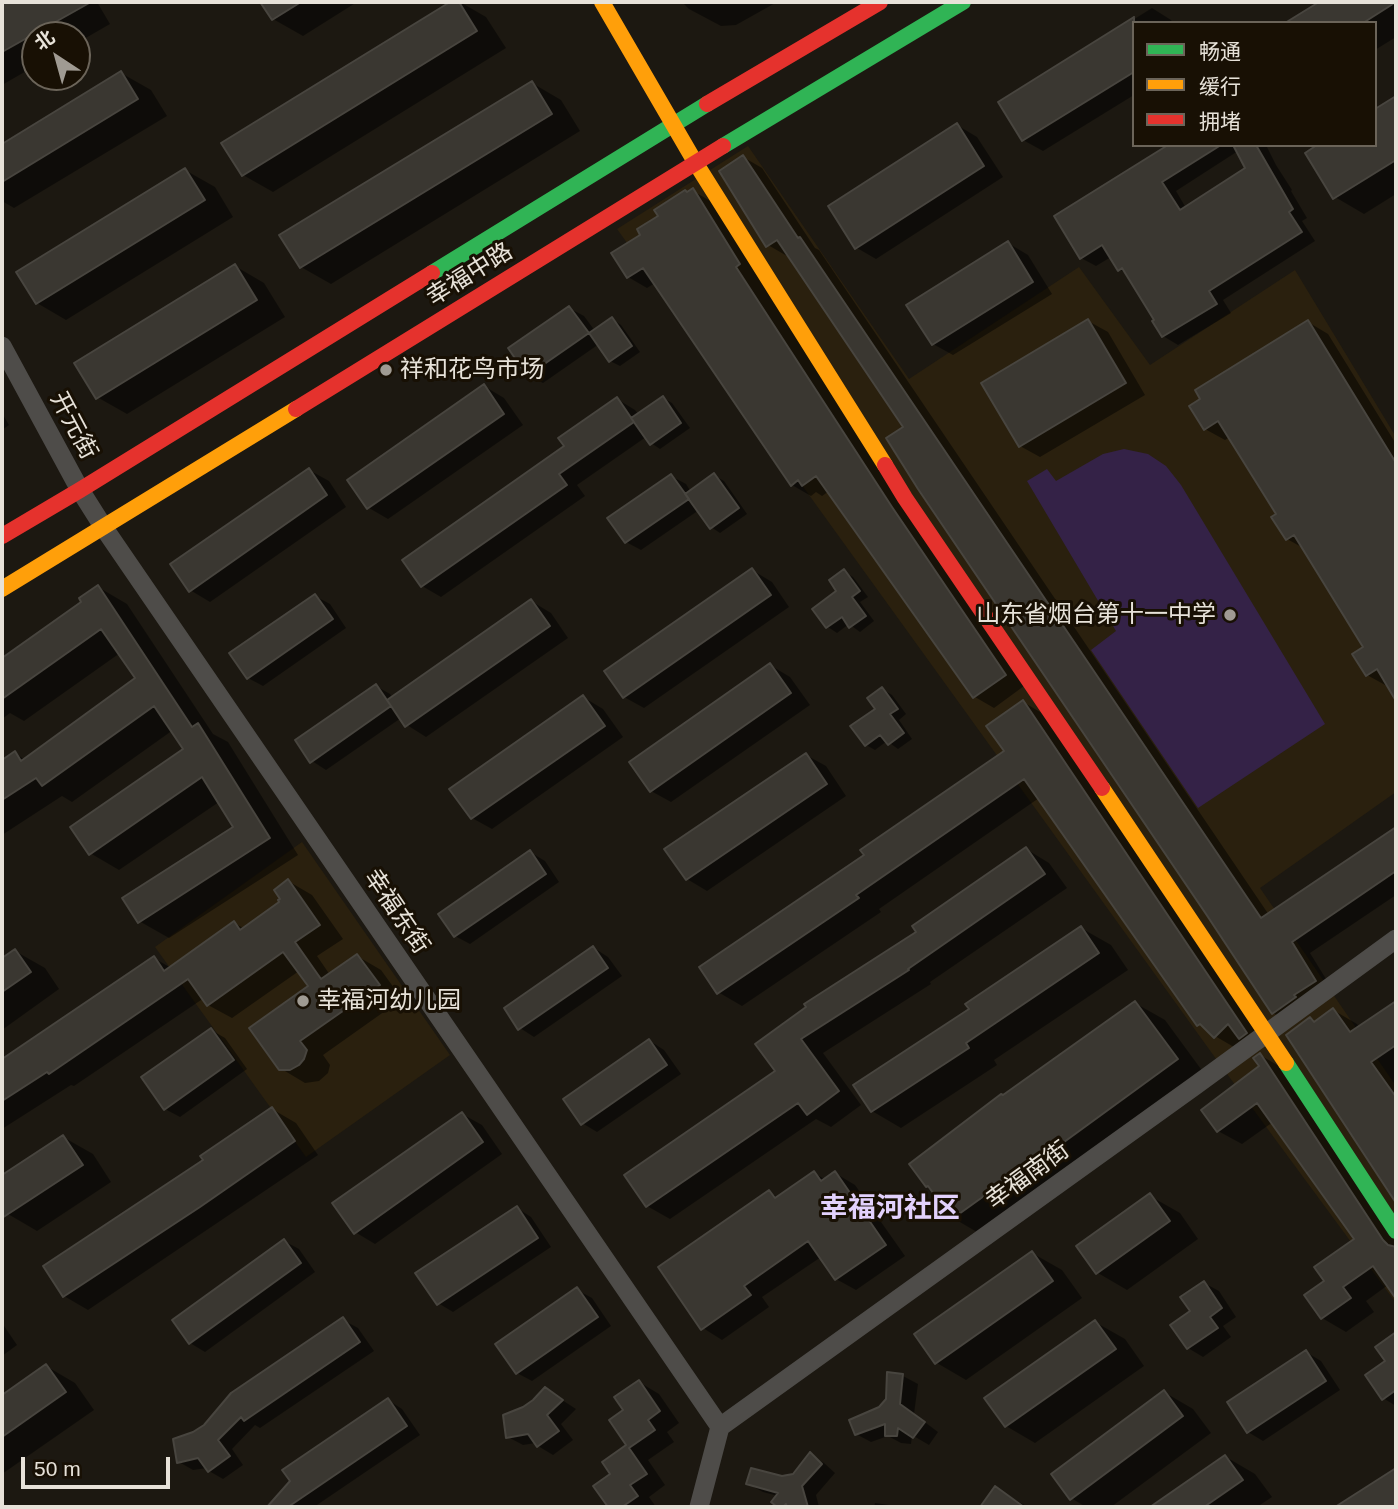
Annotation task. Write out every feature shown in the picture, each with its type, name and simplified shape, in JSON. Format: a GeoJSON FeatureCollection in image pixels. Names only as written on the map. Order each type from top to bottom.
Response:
{"type":"FeatureCollection","features":[{"type":"Feature","properties":{"kind":"main road"},"geometry":{"type":"LineString","coordinates":[[602,2],[695,162],[905,499],[1193,923],[1396,1231]]}},
{"type":"Feature","properties":{"kind":"main road","name":"幸福中路"},"geometry":{"type":"LineString","coordinates":[[2,536],[673,124],[880,2]]}},
{"type":"Feature","properties":{"kind":"main road","name":"幸福中路"},"geometry":{"type":"LineString","coordinates":[[2,589],[695,162],[963,2]]}},
{"type":"Feature","properties":{"kind":"street","name":"开元街"},"geometry":{"type":"LineString","coordinates":[[2,346],[80,490],[104,528]]}},
{"type":"Feature","properties":{"kind":"street","name":"幸福东街"},"geometry":{"type":"LineString","coordinates":[[104,528],[720,1427]]}},
{"type":"Feature","properties":{"kind":"street","name":"幸福南街"},"geometry":{"type":"LineString","coordinates":[[720,1427],[1396,939]]}},
{"type":"Feature","properties":{"kind":"street"},"geometry":{"type":"LineString","coordinates":[[699,1507],[720,1427]]}},
{"type":"Feature","properties":{"kind":"shaded area"},"geometry":{"type":"Polygon","coordinates":[[[748,146],[909,379],[1079,267],[1150,365],[1295,270],[1396,437],[1396,792],[1260,888],[1396,1086],[1396,1303],[1219,1063],[617,229],[748,146]]]}},
{"type":"Feature","properties":{"kind":"shaded area"},"geometry":{"type":"Polygon","coordinates":[[[1124,449],[1148,454],[1166,466],[1181,485],[1325,724],[1198,808],[1091,650],[1116,631],[1027,481],[1047,469],[1056,481],[1103,454],[1124,449]]]}},
{"type":"Feature","properties":{"kind":"shaded area","name":"幸福河幼儿园"},"geometry":{"type":"Polygon","coordinates":[[[302,842],[450,1055],[306,1157],[155,947],[302,842]]]}},
{"type":"Feature","properties":{"kind":"building"},"geometry":{"type":"Polygon","coordinates":[[[2,2],[91,2],[57,21],[21,21],[21,41],[2,52],[2,2]]]}},
{"type":"Feature","properties":{"kind":"building"},"geometry":{"type":"Polygon","coordinates":[[[260,2],[301,2],[272,20],[260,2]]]}},
{"type":"Feature","properties":{"kind":"building"},"geometry":{"type":"Polygon","coordinates":[[[450,2],[459,2],[477,31],[242,176],[221,143],[450,2]]]}},
{"type":"Feature","properties":{"kind":"building"},"geometry":{"type":"Polygon","coordinates":[[[1319,2],[1396,2],[1366,21],[1288,21],[1319,2]]]}},
{"type":"Feature","properties":{"kind":"building"},"geometry":{"type":"Polygon","coordinates":[[[1134,17],[1132,73],[1022,141],[998,102],[1134,17]]]}},
{"type":"Feature","properties":{"kind":"building"},"geometry":{"type":"Polygon","coordinates":[[[121,71],[138,99],[2,182],[2,144],[121,71]]]}},
{"type":"Feature","properties":{"kind":"building"},"geometry":{"type":"Polygon","coordinates":[[[532,81],[552,114],[300,268],[279,235],[532,81]]]}},
{"type":"Feature","properties":{"kind":"building"},"geometry":{"type":"Polygon","coordinates":[[[1396,96],[1396,160],[1333,199],[1305,153],[1314,147],[1377,147],[1377,108],[1396,96]]]}},
{"type":"Feature","properties":{"kind":"building"},"geometry":{"type":"Polygon","coordinates":[[[957,123],[984,166],[855,249],[828,206],[957,123]]]}},
{"type":"Feature","properties":{"kind":"building"},"geometry":{"type":"Polygon","coordinates":[[[1165,147],[1218,147],[1162,182],[1180,210],[1245,168],[1234,147],[1257,147],[1293,209],[1289,212],[1302,232],[1209,291],[1217,304],[1162,337],[1122,268],[1118,271],[1102,245],[1080,259],[1054,216],[1165,147]]]}},
{"type":"Feature","properties":{"kind":"building"},"geometry":{"type":"Polygon","coordinates":[[[743,155],[1261,918],[1396,827],[1396,871],[1292,942],[1316,981],[1272,1014],[918,489],[886,438],[903,427],[777,240],[766,247],[719,171],[743,155]]]}},
{"type":"Feature","properties":{"kind":"building"},"geometry":{"type":"Polygon","coordinates":[[[185,168],[205,200],[36,304],[16,272],[185,168]]]}},
{"type":"Feature","properties":{"kind":"building"},"geometry":{"type":"Polygon","coordinates":[[[693,188],[740,264],[736,267],[892,507],[1006,675],[973,698],[816,476],[802,486],[798,480],[791,486],[643,268],[627,278],[611,253],[640,235],[637,229],[658,216],[654,210],[685,190],[687,192],[693,188]]]}},
{"type":"Feature","properties":{"kind":"building"},"geometry":{"type":"Polygon","coordinates":[[[1008,241],[1033,282],[932,345],[906,305],[1008,241]]]}},
{"type":"Feature","properties":{"kind":"building"},"geometry":{"type":"Polygon","coordinates":[[[235,264],[257,300],[96,399],[74,363],[235,264]]]}},
{"type":"Feature","properties":{"kind":"building"},"geometry":{"type":"Polygon","coordinates":[[[569,306],[589,333],[527,376],[508,348],[569,306]]]}},
{"type":"Feature","properties":{"kind":"building"},"geometry":{"type":"Polygon","coordinates":[[[612,317],[632,346],[609,362],[589,333],[612,317]]]}},
{"type":"Feature","properties":{"kind":"building"},"geometry":{"type":"Polygon","coordinates":[[[1088,319],[1126,383],[1019,447],[981,383],[1088,319]]]}},
{"type":"Feature","properties":{"kind":"building"},"geometry":{"type":"Polygon","coordinates":[[[1308,320],[1396,463],[1396,701],[1377,669],[1366,676],[1352,654],[1363,647],[1294,535],[1286,540],[1271,517],[1276,514],[1218,421],[1204,430],[1189,406],[1200,399],[1195,390],[1308,320]]]}},
{"type":"Feature","properties":{"kind":"building"},"geometry":{"type":"Polygon","coordinates":[[[484,384],[504,414],[367,509],[347,480],[484,384]]]}},
{"type":"Feature","properties":{"kind":"building"},"geometry":{"type":"Polygon","coordinates":[[[663,396],[681,423],[650,445],[631,418],[663,396]]]}},
{"type":"Feature","properties":{"kind":"building"},"geometry":{"type":"Polygon","coordinates":[[[617,397],[634,422],[559,474],[567,485],[421,587],[402,560],[564,446],[558,438],[617,397]]]}},
{"type":"Feature","properties":{"kind":"building"},"geometry":{"type":"Polygon","coordinates":[[[309,468],[327,495],[189,592],[170,564],[309,468]]]}},
{"type":"Feature","properties":{"kind":"building"},"geometry":{"type":"Polygon","coordinates":[[[714,473],[739,508],[710,529],[685,494],[714,473]]]}},
{"type":"Feature","properties":{"kind":"building"},"geometry":{"type":"Polygon","coordinates":[[[671,474],[689,499],[625,543],[607,518],[671,474]]]}},
{"type":"Feature","properties":{"kind":"building"},"geometry":{"type":"Polygon","coordinates":[[[752,568],[771,595],[623,698],[604,671],[752,568]]]}},
{"type":"Feature","properties":{"kind":"building"},"geometry":{"type":"Polygon","coordinates":[[[844,569],[860,591],[852,597],[866,616],[849,628],[842,617],[826,628],[812,609],[836,591],[829,580],[844,569]]]}},
{"type":"Feature","properties":{"kind":"building"},"geometry":{"type":"Polygon","coordinates":[[[98,585],[192,727],[198,723],[270,838],[138,923],[122,898],[233,827],[202,777],[89,855],[70,827],[183,749],[154,706],[42,786],[36,778],[2,800],[2,760],[15,751],[21,761],[135,678],[101,629],[2,699],[2,658],[81,602],[79,598],[98,585]]]}},
{"type":"Feature","properties":{"kind":"building"},"geometry":{"type":"Polygon","coordinates":[[[315,594],[333,619],[247,679],[229,653],[315,594]]]}},
{"type":"Feature","properties":{"kind":"building"},"geometry":{"type":"Polygon","coordinates":[[[531,599],[550,626],[405,727],[387,700],[531,599]]]}},
{"type":"Feature","properties":{"kind":"building"},"geometry":{"type":"Polygon","coordinates":[[[770,663],[791,693],[650,792],[629,762],[770,663]]]}},
{"type":"Feature","properties":{"kind":"building"},"geometry":{"type":"Polygon","coordinates":[[[376,684],[391,706],[310,763],[295,740],[376,684]]]}},
{"type":"Feature","properties":{"kind":"building"},"geometry":{"type":"Polygon","coordinates":[[[882,687],[898,709],[890,714],[904,733],[888,745],[880,735],[865,746],[850,726],[875,709],[867,698],[882,687]]]}},
{"type":"Feature","properties":{"kind":"building"},"geometry":{"type":"Polygon","coordinates":[[[583,695],[605,726],[471,819],[449,789],[583,695]]]}},
{"type":"Feature","properties":{"kind":"building"},"geometry":{"type":"Polygon","coordinates":[[[1023,700],[1247,1033],[1239,1039],[1228,1024],[1214,1038],[1200,1024],[1197,1026],[1024,779],[856,895],[859,898],[717,994],[699,967],[864,855],[860,850],[1004,751],[986,726],[1023,700]]]}},
{"type":"Feature","properties":{"kind":"building"},"geometry":{"type":"Polygon","coordinates":[[[806,753],[827,784],[686,880],[664,849],[806,753]]]}},
{"type":"Feature","properties":{"kind":"building"},"geometry":{"type":"Polygon","coordinates":[[[1026,847],[1045,874],[909,970],[801,1039],[839,1091],[807,1115],[798,1103],[646,1207],[624,1175],[775,1071],[755,1044],[806,1007],[804,1004],[916,932],[912,926],[1026,847]]]}},
{"type":"Feature","properties":{"kind":"building"},"geometry":{"type":"Polygon","coordinates":[[[530,850],[546,874],[454,937],[438,914],[530,850]]]}},
{"type":"Feature","properties":{"kind":"building"},"geometry":{"type":"Polygon","coordinates":[[[288,879],[320,925],[295,942],[321,979],[357,954],[380,985],[300,1041],[307,1050],[299,1065],[290,1070],[279,1070],[249,1028],[308,986],[283,952],[207,1006],[188,979],[49,1074],[47,1072],[2,1101],[2,1059],[154,956],[164,971],[234,921],[240,930],[279,902],[274,890],[288,879]]]}},
{"type":"Feature","properties":{"kind":"building"},"geometry":{"type":"Polygon","coordinates":[[[1081,926],[1099,953],[966,1043],[969,1048],[871,1112],[853,1085],[969,1009],[965,1004],[1081,926]]]}},
{"type":"Feature","properties":{"kind":"building"},"geometry":{"type":"Polygon","coordinates":[[[593,946],[608,968],[518,1030],[504,1008],[593,946]]]}},
{"type":"Feature","properties":{"kind":"building"},"geometry":{"type":"Polygon","coordinates":[[[15,949],[31,972],[2,992],[2,958],[15,949]]]}},
{"type":"Feature","properties":{"kind":"building"},"geometry":{"type":"Polygon","coordinates":[[[1135,1001],[1178,1059],[952,1219],[909,1164],[1001,1094],[1135,1001]]]}},
{"type":"Feature","properties":{"kind":"building"},"geometry":{"type":"Polygon","coordinates":[[[1396,1001],[1396,1045],[1371,1062],[1396,1097],[1396,1203],[1286,1035],[1310,1017],[1314,1022],[1333,1008],[1350,1032],[1396,1001]]]}},
{"type":"Feature","properties":{"kind":"building"},"geometry":{"type":"Polygon","coordinates":[[[211,1028],[234,1060],[164,1110],[141,1077],[211,1028]]]}},
{"type":"Feature","properties":{"kind":"building"},"geometry":{"type":"Polygon","coordinates":[[[649,1039],[667,1065],[581,1125],[563,1099],[649,1039]]]}},
{"type":"Feature","properties":{"kind":"building"},"geometry":{"type":"Polygon","coordinates":[[[1260,1053],[1383,1240],[1396,1247],[1396,1299],[1373,1266],[1343,1287],[1351,1298],[1321,1319],[1304,1295],[1324,1281],[1314,1267],[1354,1239],[1257,1103],[1217,1132],[1201,1110],[1259,1066],[1253,1058],[1260,1053]]]}},
{"type":"Feature","properties":{"kind":"building"},"geometry":{"type":"Polygon","coordinates":[[[272,1107],[295,1141],[63,1297],[43,1266],[203,1160],[200,1156],[272,1107]]]}},
{"type":"Feature","properties":{"kind":"building"},"geometry":{"type":"Polygon","coordinates":[[[462,1112],[483,1142],[354,1234],[332,1203],[462,1112]]]}},
{"type":"Feature","properties":{"kind":"building"},"geometry":{"type":"Polygon","coordinates":[[[63,1135],[83,1165],[2,1218],[2,1175],[63,1135]]]}},
{"type":"Feature","properties":{"kind":"building"},"geometry":{"type":"Polygon","coordinates":[[[814,1171],[821,1181],[835,1171],[886,1245],[835,1280],[808,1241],[744,1286],[751,1295],[701,1330],[658,1267],[769,1190],[775,1198],[814,1171]]]}},
{"type":"Feature","properties":{"kind":"building"},"geometry":{"type":"Polygon","coordinates":[[[1150,1193],[1170,1221],[1096,1274],[1076,1246],[1150,1193]]]}},
{"type":"Feature","properties":{"kind":"building"},"geometry":{"type":"Polygon","coordinates":[[[517,1206],[538,1238],[437,1305],[415,1273],[517,1206]]]}},
{"type":"Feature","properties":{"kind":"building"},"geometry":{"type":"Polygon","coordinates":[[[284,1239],[301,1263],[189,1344],[172,1320],[284,1239]]]}},
{"type":"Feature","properties":{"kind":"building"},"geometry":{"type":"Polygon","coordinates":[[[1032,1251],[1053,1281],[935,1364],[914,1334],[1032,1251]]]}},
{"type":"Feature","properties":{"kind":"building"},"geometry":{"type":"Polygon","coordinates":[[[1204,1281],[1222,1308],[1210,1317],[1218,1328],[1187,1349],[1170,1325],[1190,1311],[1180,1297],[1204,1281]]]}},
{"type":"Feature","properties":{"kind":"building"},"geometry":{"type":"Polygon","coordinates":[[[577,1287],[598,1317],[516,1374],[495,1344],[577,1287]]]}},
{"type":"Feature","properties":{"kind":"building"},"geometry":{"type":"Polygon","coordinates":[[[343,1317],[360,1342],[244,1421],[241,1417],[218,1440],[230,1456],[208,1472],[198,1458],[177,1463],[173,1439],[204,1425],[231,1393],[343,1317]]]}},
{"type":"Feature","properties":{"kind":"building"},"geometry":{"type":"Polygon","coordinates":[[[1095,1320],[1116,1349],[1005,1427],[984,1398],[1095,1320]]]}},
{"type":"Feature","properties":{"kind":"building"},"geometry":{"type":"Polygon","coordinates":[[[1396,1332],[1396,1390],[1382,1400],[1365,1375],[1385,1361],[1375,1347],[1396,1332]]]}},
{"type":"Feature","properties":{"kind":"building"},"geometry":{"type":"Polygon","coordinates":[[[1306,1350],[1326,1381],[1247,1433],[1227,1402],[1306,1350]]]}},
{"type":"Feature","properties":{"kind":"building"},"geometry":{"type":"Polygon","coordinates":[[[46,1364],[66,1392],[2,1437],[2,1395],[46,1364]]]}},
{"type":"Feature","properties":{"kind":"building"},"geometry":{"type":"Polygon","coordinates":[[[887,1372],[903,1374],[900,1404],[925,1422],[913,1438],[898,1428],[897,1436],[885,1436],[885,1424],[855,1435],[849,1420],[879,1407],[886,1399],[887,1372]]]}},
{"type":"Feature","properties":{"kind":"building"},"geometry":{"type":"Polygon","coordinates":[[[639,1380],[660,1411],[648,1420],[655,1430],[629,1448],[647,1474],[630,1485],[638,1496],[622,1507],[608,1507],[593,1486],[610,1474],[602,1462],[626,1445],[609,1420],[623,1410],[614,1397],[639,1380]]]}},
{"type":"Feature","properties":{"kind":"building"},"geometry":{"type":"Polygon","coordinates":[[[545,1387],[563,1400],[547,1415],[559,1431],[537,1447],[528,1434],[506,1438],[503,1415],[523,1407],[545,1387]]]}},
{"type":"Feature","properties":{"kind":"building"},"geometry":{"type":"Polygon","coordinates":[[[1164,1390],[1183,1416],[1070,1500],[1051,1474],[1164,1390]]]}},
{"type":"Feature","properties":{"kind":"building"},"geometry":{"type":"Polygon","coordinates":[[[388,1398],[407,1426],[288,1507],[267,1507],[290,1481],[282,1470],[388,1398]]]}},
{"type":"Feature","properties":{"kind":"building"},"geometry":{"type":"Polygon","coordinates":[[[810,1452],[822,1464],[802,1486],[808,1507],[787,1507],[786,1504],[777,1507],[771,1502],[778,1493],[746,1484],[751,1468],[782,1476],[793,1474],[810,1452]]]}},
{"type":"Feature","properties":{"kind":"building"},"geometry":{"type":"Polygon","coordinates":[[[1225,1455],[1243,1480],[1204,1507],[1150,1507],[1225,1455]]]}},
{"type":"Feature","properties":{"kind":"building"},"geometry":{"type":"Polygon","coordinates":[[[1396,1468],[1396,1507],[1335,1507],[1396,1468]]]}},
{"type":"Feature","properties":{"kind":"building"},"geometry":{"type":"Polygon","coordinates":[[[995,1486],[1024,1507],[980,1507],[995,1486]]]}},
{"type":"Feature","properties":{"kind":"traffic: fast"},"geometry":{"type":"LineString","coordinates":[[723,146],[963,2]]}},
{"type":"Feature","properties":{"kind":"traffic: fast"},"geometry":{"type":"LineString","coordinates":[[432,273],[707,104]]}},
{"type":"Feature","properties":{"kind":"traffic: fast"},"geometry":{"type":"LineString","coordinates":[[1286,1063],[1396,1231]]}},
{"type":"Feature","properties":{"kind":"traffic: slow"},"geometry":{"type":"LineString","coordinates":[[602,2],[695,162],[885,465]]}},
{"type":"Feature","properties":{"kind":"traffic: slow"},"geometry":{"type":"LineString","coordinates":[[2,589],[296,409]]}},
{"type":"Feature","properties":{"kind":"traffic: slow"},"geometry":{"type":"LineString","coordinates":[[1102,788],[1286,1063]]}},
{"type":"Feature","properties":{"kind":"traffic: jam"},"geometry":{"type":"LineString","coordinates":[[707,104],[880,2]]}},
{"type":"Feature","properties":{"kind":"traffic: jam"},"geometry":{"type":"LineString","coordinates":[[296,409],[723,146]]}},
{"type":"Feature","properties":{"kind":"traffic: jam"},"geometry":{"type":"LineString","coordinates":[[2,536],[432,273]]}},
{"type":"Feature","properties":{"kind":"traffic: jam"},"geometry":{"type":"LineString","coordinates":[[885,465],[1102,788]]}},
{"type":"Feature","properties":{"kind":"place","name":"祥和花鸟市场"},"geometry":{"type":"Point","coordinates":[386,370]}},
{"type":"Feature","properties":{"kind":"place","name":"山东省烟台第十一中学"},"geometry":{"type":"Point","coordinates":[1230,615]}},
{"type":"Feature","properties":{"kind":"place","name":"幸福河幼儿园"},"geometry":{"type":"Point","coordinates":[303,1001]}},
{"type":"Feature","properties":{"kind":"district","name":"幸福河社区"},"geometry":{"type":"Point","coordinates":[890,1209]}}]}
